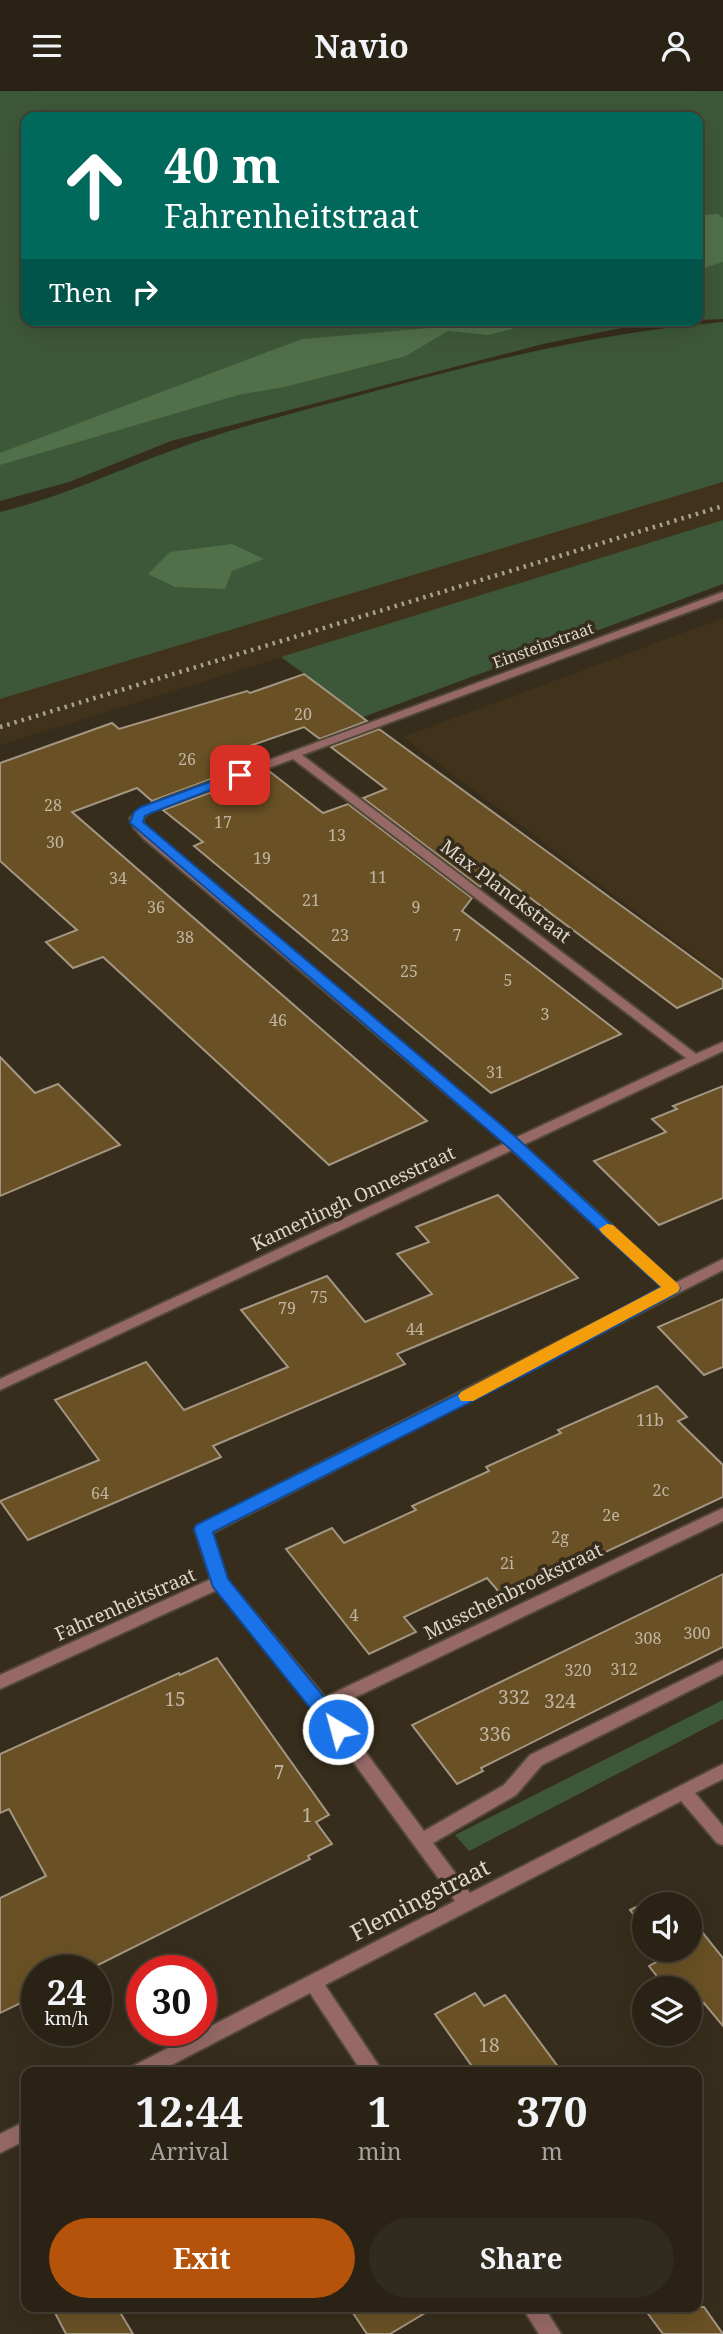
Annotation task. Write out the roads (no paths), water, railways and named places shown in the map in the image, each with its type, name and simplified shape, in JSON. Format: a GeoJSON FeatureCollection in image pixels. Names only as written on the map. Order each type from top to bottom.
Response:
{"type":"FeatureCollection","features":[{"type":"Feature","properties":{"kind":"street","name":"Einsteinstraat"},"geometry":{"type":"LineString","coordinates":[[294,754],[723,595]]}},
{"type":"Feature","properties":{"kind":"street","name":"Max Planckstraat"},"geometry":{"type":"LineString","coordinates":[[294,754],[695,1059]]}},
{"type":"Feature","properties":{"kind":"street"},"geometry":{"type":"LineString","coordinates":[[294,754],[146,810],[139,814],[136,823],[514,1144],[672,1288]]}},
{"type":"Feature","properties":{"kind":"street","name":"Kamerlingh Onnesstraat"},"geometry":{"type":"LineString","coordinates":[[0,1385],[723,1046]]}},
{"type":"Feature","properties":{"kind":"street","name":"Fahrenheitstraat"},"geometry":{"type":"LineString","coordinates":[[0,1682],[220,1582],[203,1529],[532,1364],[723,1263]]}},
{"type":"Feature","properties":{"kind":"street","name":"Musschenbroekstraat"},"geometry":{"type":"LineString","coordinates":[[322,1706],[723,1514]]}},
{"type":"Feature","properties":{"kind":"street"},"geometry":{"type":"LineString","coordinates":[[220,1582],[322,1706],[467,1903]]}},
{"type":"Feature","properties":{"kind":"street"},"geometry":{"type":"LineString","coordinates":[[421,1841],[510,1790],[537,1760],[723,1666]]}},
{"type":"Feature","properties":{"kind":"street","name":"Flemingstraat"},"geometry":{"type":"LineString","coordinates":[[150,2067],[723,1771]]}},
{"type":"Feature","properties":{"kind":"street"},"geometry":{"type":"LineString","coordinates":[[683,1791],[723,1838]]}},
{"type":"Feature","properties":{"kind":"street"},"geometry":{"type":"LineString","coordinates":[[313,1983],[370,2067]]}},
{"type":"Feature","properties":{"kind":"street"},"geometry":{"type":"LineString","coordinates":[[0,2144],[21,2133]]}},
{"type":"Feature","properties":{"kind":"street"},"geometry":{"type":"LineString","coordinates":[[536,2312],[551,2334]]}},
{"type":"Feature","properties":{"kind":"railway"},"geometry":{"type":"LineString","coordinates":[[0,727],[723,506]]}}]}
